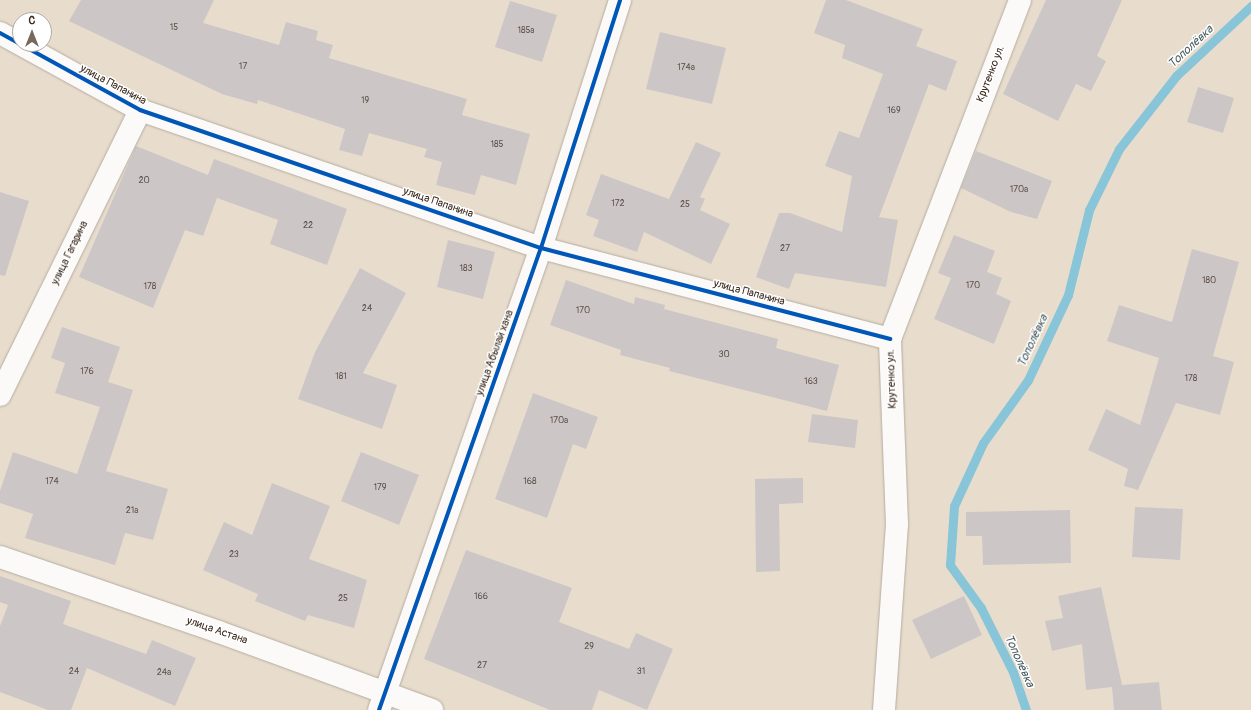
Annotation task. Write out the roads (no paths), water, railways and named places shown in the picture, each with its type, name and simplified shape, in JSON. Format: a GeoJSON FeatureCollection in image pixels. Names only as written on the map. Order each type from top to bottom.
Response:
{"type":"FeatureCollection","features":[{"type":"Feature","properties":{"kind":"street","name":"улица Абылай хана"},"geometry":{"type":"LineString","coordinates":[[381,701],[541,248],[620,0]]}},
{"type":"Feature","properties":{"kind":"street","name":"Крутенко ул."},"geometry":{"type":"LineString","coordinates":[[884,710],[897,524],[890,339],[1020,0]]}},
{"type":"Feature","properties":{"kind":"street","name":"улица Папанина"},"geometry":{"type":"LineString","coordinates":[[0,33],[140,110],[541,248],[890,339]]}},
{"type":"Feature","properties":{"kind":"street","name":"улица Гагарина"},"geometry":{"type":"LineString","coordinates":[[0,395],[140,110]]}},
{"type":"Feature","properties":{"kind":"street","name":"улица Астана"},"geometry":{"type":"LineString","coordinates":[[0,557],[381,701],[432,710]]}},
{"type":"Feature","properties":{"kind":"waterway","name":"Тополёвка"},"geometry":{"type":"LineString","coordinates":[[1026,710],[1013,672],[981,608],[950,565],[954,506],[983,443],[1028,380],[1068,295],[1089,210],[1119,149],[1176,76],[1251,6]]}}]}
